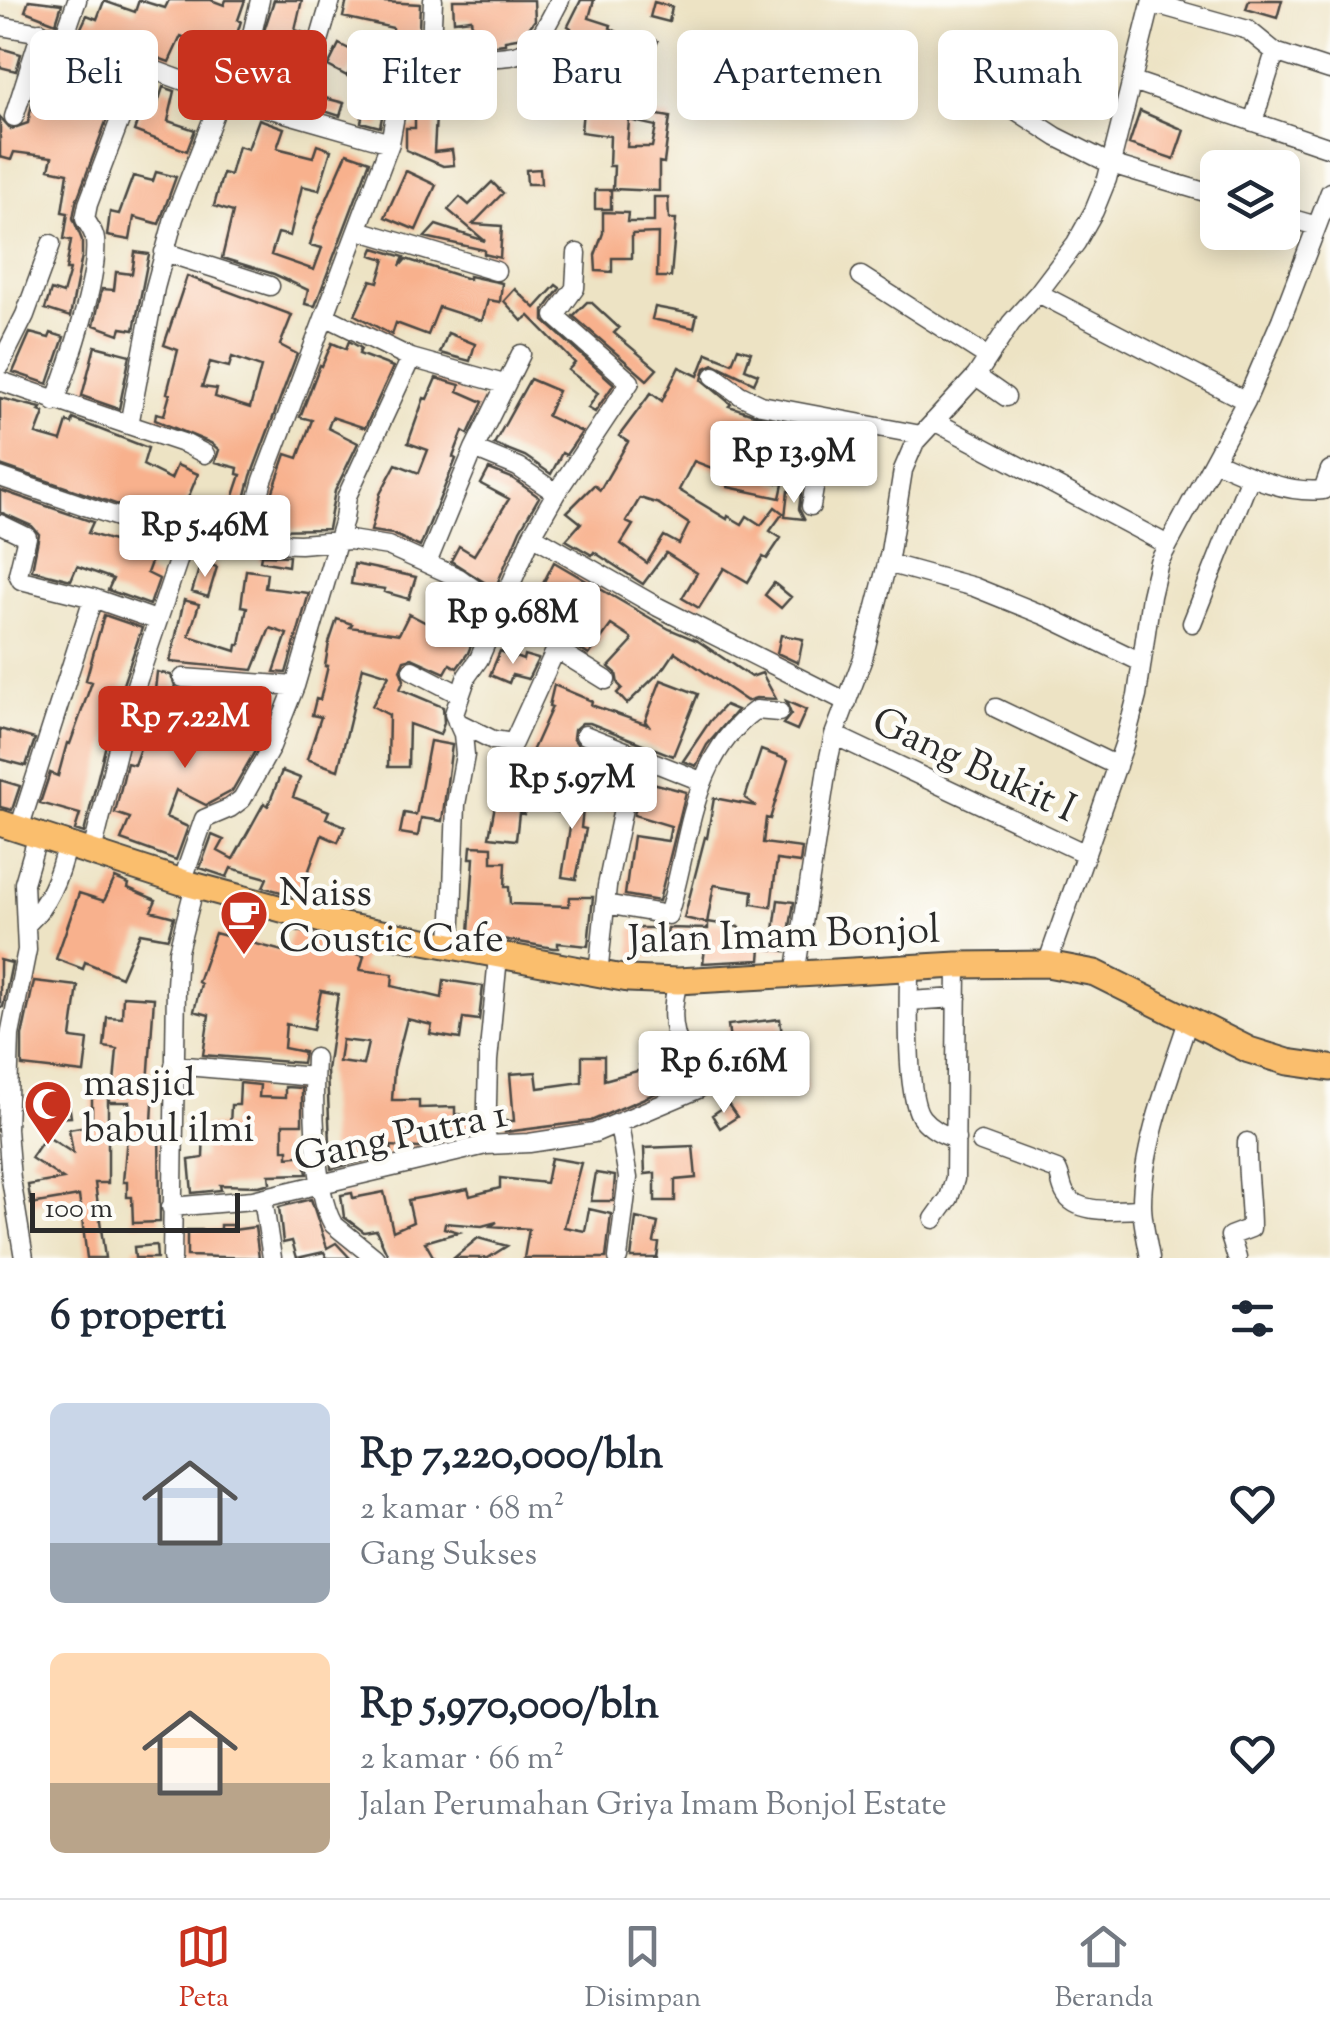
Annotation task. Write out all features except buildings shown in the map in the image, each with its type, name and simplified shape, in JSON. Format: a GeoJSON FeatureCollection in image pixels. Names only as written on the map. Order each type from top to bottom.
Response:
{"type":"FeatureCollection","features":[{"type":"Feature","properties":{"kind":"highway","name":"Jalan Imam Bonjol"},"geometry":{"type":"LineString","coordinates":[[19,829],[189,883],[344,926],[598,974],[678,981],[958,965],[1047,964],[1095,974],[1248,1050],[1288,1062],[1330,1068]]}},
{"type":"Feature","properties":{"kind":"street"},"geometry":{"type":"LineString","coordinates":[[67,30],[77,0]]}},
{"type":"Feature","properties":{"kind":"street"},"geometry":{"type":"LineString","coordinates":[[253,30],[260,0]]}},
{"type":"Feature","properties":{"kind":"street"},"geometry":{"type":"LineString","coordinates":[[322,30],[331,0]]}},
{"type":"Feature","properties":{"kind":"street"},"geometry":{"type":"LineString","coordinates":[[432,30],[433,0]]}},
{"type":"Feature","properties":{"kind":"street"},"geometry":{"type":"LineString","coordinates":[[497,57],[527,50],[547,26],[560,0]]}},
{"type":"Feature","properties":{"kind":"street"},"geometry":{"type":"LineString","coordinates":[[796,975],[834,736],[863,658],[887,563],[903,470],[921,436],[976,376],[1011,323],[1076,242],[1094,211],[1111,164],[1152,1],[1248,30],[1276,52],[1330,70]]}},
{"type":"Feature","properties":{"kind":"street"},"geometry":{"type":"LineString","coordinates":[[0,26],[30,30]]}},
{"type":"Feature","properties":{"kind":"street"},"geometry":{"type":"LineString","coordinates":[[1253,122],[1276,52]]}},
{"type":"Feature","properties":{"kind":"street"},"geometry":{"type":"LineString","coordinates":[[14,118],[30,67]]}},
{"type":"Feature","properties":{"kind":"street"},"geometry":{"type":"LineString","coordinates":[[1133,81],[1330,148]]}},
{"type":"Feature","properties":{"kind":"street"},"geometry":{"type":"LineString","coordinates":[[55,402],[74,348],[92,270],[96,243],[85,219],[88,204],[120,120]]}},
{"type":"Feature","properties":{"kind":"street"},"geometry":{"type":"LineString","coordinates":[[128,425],[164,252],[213,120]]}},
{"type":"Feature","properties":{"kind":"street"},"geometry":{"type":"LineString","coordinates":[[310,120],[390,143]]}},
{"type":"Feature","properties":{"kind":"street"},"geometry":{"type":"LineString","coordinates":[[246,542],[263,480],[327,316],[390,143],[394,120]]}},
{"type":"Feature","properties":{"kind":"street"},"geometry":{"type":"LineString","coordinates":[[1031,120],[1111,164],[1200,191]]}},
{"type":"Feature","properties":{"kind":"street"},"geometry":{"type":"LineString","coordinates":[[1047,964],[1117,766],[1136,696],[1159,562],[1246,400],[1282,320],[1330,192]]}},
{"type":"Feature","properties":{"kind":"street"},"geometry":{"type":"LineString","coordinates":[[1300,221],[1318,226]]}},
{"type":"Feature","properties":{"kind":"street"},"geometry":{"type":"LineString","coordinates":[[358,230],[496,271]]}},
{"type":"Feature","properties":{"kind":"street"},"geometry":{"type":"LineString","coordinates":[[0,366],[25,315],[51,244]]}},
{"type":"Feature","properties":{"kind":"street"},"geometry":{"type":"LineString","coordinates":[[164,252],[270,286]]}},
{"type":"Feature","properties":{"kind":"street"},"geometry":{"type":"LineString","coordinates":[[452,948],[456,804],[465,755],[456,722],[459,694],[479,659],[532,535],[630,382],[555,316],[576,288],[577,253]]}},
{"type":"Feature","properties":{"kind":"street"},"geometry":{"type":"LineString","coordinates":[[861,276],[988,357]]}},
{"type":"Feature","properties":{"kind":"street"},"geometry":{"type":"LineString","coordinates":[[1038,293],[1246,400]]}},
{"type":"Feature","properties":{"kind":"street"},"geometry":{"type":"LineString","coordinates":[[327,316],[411,358],[504,384]]}},
{"type":"Feature","properties":{"kind":"street"},"geometry":{"type":"LineString","coordinates":[[427,563],[474,448],[521,354]]}},
{"type":"Feature","properties":{"kind":"street"},"geometry":{"type":"LineString","coordinates":[[172,1258],[178,952],[204,819],[242,800],[270,749],[295,686],[344,519],[347,496],[411,358]]}},
{"type":"Feature","properties":{"kind":"street"},"geometry":{"type":"LineString","coordinates":[[714,376],[761,405],[921,436]]}},
{"type":"Feature","properties":{"kind":"street"},"geometry":{"type":"LineString","coordinates":[[976,376],[1006,397]]}},
{"type":"Feature","properties":{"kind":"street"},"geometry":{"type":"LineString","coordinates":[[0,381],[55,402],[104,414],[205,454]]}},
{"type":"Feature","properties":{"kind":"street"},"geometry":{"type":"LineString","coordinates":[[812,506],[826,418]]}},
{"type":"Feature","properties":{"kind":"street"},"geometry":{"type":"LineString","coordinates":[[934,421],[1168,545]]}},
{"type":"Feature","properties":{"kind":"street"},"geometry":{"type":"LineString","coordinates":[[474,448],[518,467],[556,492]]}},
{"type":"Feature","properties":{"kind":"street"},"geometry":{"type":"LineString","coordinates":[[1216,461],[1250,476],[1308,492],[1323,490],[1330,470]]}},
{"type":"Feature","properties":{"kind":"street"},"geometry":{"type":"LineString","coordinates":[[1192,622],[1250,476]]}},
{"type":"Feature","properties":{"kind":"street"},"geometry":{"type":"LineString","coordinates":[[0,477],[185,540],[300,544],[350,540],[388,546],[482,592],[500,607]]}},
{"type":"Feature","properties":{"kind":"street"},"geometry":{"type":"LineString","coordinates":[[0,524],[28,538],[18,574],[22,580],[93,598],[156,620]]}},
{"type":"Feature","properties":{"kind":"street"},"geometry":{"type":"LineString","coordinates":[[532,535],[658,607],[847,702]]}},
{"type":"Feature","properties":{"kind":"street"},"geometry":{"type":"LineString","coordinates":[[92,852],[115,754],[185,540]]}},
{"type":"Feature","properties":{"kind":"street"},"geometry":{"type":"LineString","coordinates":[[887,563],[974,587],[1046,616],[1141,662]]}},
{"type":"Feature","properties":{"kind":"street"},"geometry":{"type":"LineString","coordinates":[[24,1258],[7,1129],[10,1035],[27,950],[19,829],[93,598]]}},
{"type":"Feature","properties":{"kind":"street"},"geometry":{"type":"LineString","coordinates":[[456,722],[493,740],[513,743],[556,649],[606,680]]}},
{"type":"Feature","properties":{"kind":"street"},"geometry":{"type":"LineString","coordinates":[[412,670],[459,694]]}},
{"type":"Feature","properties":{"kind":"street"},"geometry":{"type":"LineString","coordinates":[[184,678],[295,686]]}},
{"type":"Feature","properties":{"kind":"street"},"geometry":{"type":"LineString","coordinates":[[996,708],[1117,766]]}},
{"type":"Feature","properties":{"kind":"street"},"geometry":{"type":"LineString","coordinates":[[605,904],[668,915],[701,781],[724,740],[744,719],[756,710],[779,712]]}},
{"type":"Feature","properties":{"kind":"street"},"geometry":{"type":"LineString","coordinates":[[585,735],[701,781]]}},
{"type":"Feature","properties":{"kind":"street","name":"Gang Bukit I"},"geometry":{"type":"LineString","coordinates":[[834,736],[1086,854]]}},
{"type":"Feature","properties":{"kind":"street"},"geometry":{"type":"LineString","coordinates":[[598,974],[605,904],[634,755]]}},
{"type":"Feature","properties":{"kind":"street"},"geometry":{"type":"LineString","coordinates":[[28,923],[54,887],[66,844]]}},
{"type":"Feature","properties":{"kind":"street"},"geometry":{"type":"LineString","coordinates":[[486,1144],[489,1045],[498,957]]}},
{"type":"Feature","properties":{"kind":"street"},"geometry":{"type":"LineString","coordinates":[[934,1219],[955,1179],[958,965]]}},
{"type":"Feature","properties":{"kind":"street"},"geometry":{"type":"LineString","coordinates":[[909,968],[912,1094],[920,1116],[942,1134],[956,1139]]}},
{"type":"Feature","properties":{"kind":"street","name":"Gang Putra 1"},"geometry":{"type":"LineString","coordinates":[[171,1207],[264,1198],[486,1144],[558,1139],[620,1124],[700,1087],[674,1036],[671,1008],[678,981]]}},
{"type":"Feature","properties":{"kind":"street"},"geometry":{"type":"LineString","coordinates":[[910,1001],[957,998]]}},
{"type":"Feature","properties":{"kind":"street"},"geometry":{"type":"LineString","coordinates":[[1150,1258],[1142,1209],[1150,1149],[1188,1021]]}},
{"type":"Feature","properties":{"kind":"street"},"geometry":{"type":"LineString","coordinates":[[174,1065],[314,1067],[321,1186],[332,1224],[375,1258]]}},
{"type":"Feature","properties":{"kind":"street"},"geometry":{"type":"LineString","coordinates":[[618,1258],[628,1178],[620,1124]]}},
{"type":"Feature","properties":{"kind":"street"},"geometry":{"type":"LineString","coordinates":[[981,1142],[1057,1170],[1064,1192],[1076,1204],[1086,1208],[1142,1209]]}},
{"type":"Feature","properties":{"kind":"street"},"geometry":{"type":"LineString","coordinates":[[1237,1258],[1230,1236],[1251,1228],[1247,1142]]}},
{"type":"Feature","properties":{"kind":"street"},"geometry":{"type":"LineString","coordinates":[[264,1198],[272,1258]]}},
{"type":"Feature","properties":{"kind":"place","name":"Naiss Coustic Cafe"},"geometry":{"type":"Point","coordinates":[244,956]}},
{"type":"Feature","properties":{"kind":"place","name":"masjid babul ilmi"},"geometry":{"type":"Point","coordinates":[48,1146]}}]}
